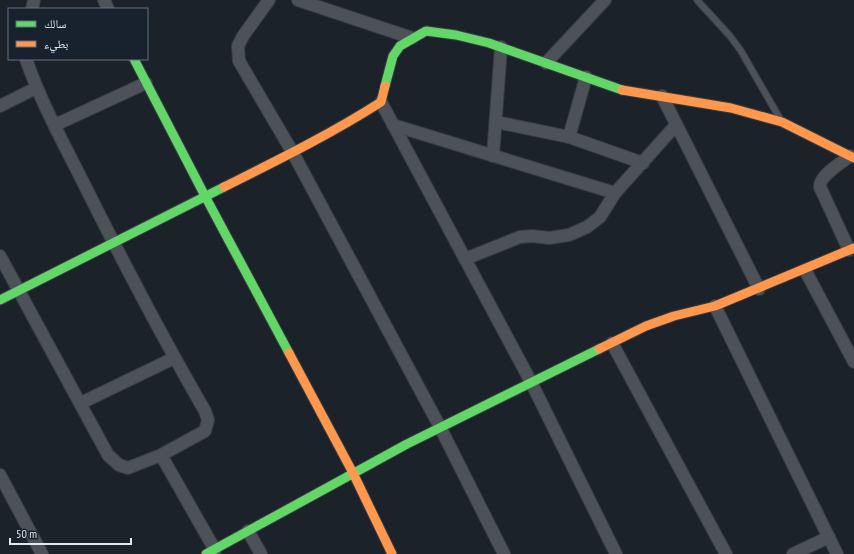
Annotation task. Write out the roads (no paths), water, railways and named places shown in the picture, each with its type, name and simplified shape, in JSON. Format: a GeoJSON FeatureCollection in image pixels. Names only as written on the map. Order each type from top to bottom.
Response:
{"type":"FeatureCollection","features":[{"type":"Feature","properties":{"kind":"street"},"geometry":{"type":"LineString","coordinates":[[269,0],[243,36],[238,46],[239,61],[293,153],[440,427],[504,554]]}},
{"type":"Feature","properties":{"kind":"street"},"geometry":{"type":"LineString","coordinates":[[298,0],[412,38]]}},
{"type":"Feature","properties":{"kind":"street"},"geometry":{"type":"LineString","coordinates":[[546,63],[605,0]]}},
{"type":"Feature","properties":{"kind":"street"},"geometry":{"type":"LineString","coordinates":[[161,455],[210,552],[440,427],[531,382],[612,344],[646,326],[674,316],[715,306],[805,270],[851,249],[820,187],[819,182],[823,177],[852,157],[782,122],[731,108],[622,90],[501,47],[456,35],[426,31],[400,46],[393,56],[381,102],[531,382],[616,554]]}},
{"type":"Feature","properties":{"kind":"street"},"geometry":{"type":"LineString","coordinates":[[493,156],[501,47]]}},
{"type":"Feature","properties":{"kind":"street"},"geometry":{"type":"LineString","coordinates":[[0,256],[108,455],[119,465],[128,468],[161,455],[205,431],[208,420],[205,411],[174,358],[113,242],[36,88],[26,60]]}},
{"type":"Feature","properties":{"kind":"street"},"geometry":{"type":"LineString","coordinates":[[135,60],[205,196],[353,473],[392,554]]}},
{"type":"Feature","properties":{"kind":"street"},"geometry":{"type":"LineString","coordinates":[[569,137],[586,77]]}},
{"type":"Feature","properties":{"kind":"street"},"geometry":{"type":"LineString","coordinates":[[55,125],[146,82]]}},
{"type":"Feature","properties":{"kind":"street"},"geometry":{"type":"LineString","coordinates":[[0,106],[36,88]]}},
{"type":"Feature","properties":{"kind":"street"},"geometry":{"type":"LineString","coordinates":[[662,96],[759,288]]}},
{"type":"Feature","properties":{"kind":"street"},"geometry":{"type":"LineString","coordinates":[[0,300],[293,153],[353,120],[381,102]]}},
{"type":"Feature","properties":{"kind":"street"},"geometry":{"type":"LineString","coordinates":[[496,122],[569,137],[643,162]]}},
{"type":"Feature","properties":{"kind":"street"},"geometry":{"type":"LineString","coordinates":[[465,259],[520,237],[532,236],[549,238],[569,235],[587,227],[600,217],[615,193],[676,125]]}},
{"type":"Feature","properties":{"kind":"street"},"geometry":{"type":"LineString","coordinates":[[393,126],[615,193]]}},
{"type":"Feature","properties":{"kind":"street"},"geometry":{"type":"LineString","coordinates":[[805,270],[854,362]]}},
{"type":"Feature","properties":{"kind":"street"},"geometry":{"type":"LineString","coordinates":[[715,306],[837,554]]}},
{"type":"Feature","properties":{"kind":"street"},"geometry":{"type":"LineString","coordinates":[[612,344],[722,553]]}},
{"type":"Feature","properties":{"kind":"street"},"geometry":{"type":"LineString","coordinates":[[81,403],[174,358]]}},
{"type":"Feature","properties":{"kind":"street"},"geometry":{"type":"LineString","coordinates":[[0,475],[42,554]]}},
{"type":"Feature","properties":{"kind":"street"},"geometry":{"type":"LineString","coordinates":[[248,531],[261,554]]}},
{"type":"Feature","properties":{"kind":"street"},"geometry":{"type":"LineString","coordinates":[[793,554],[829,537]]}},
{"type":"Feature","properties":{"kind":"lane"},"geometry":{"type":"LineString","coordinates":[[697,0],[730,36],[741,51],[782,122]]}}]}
